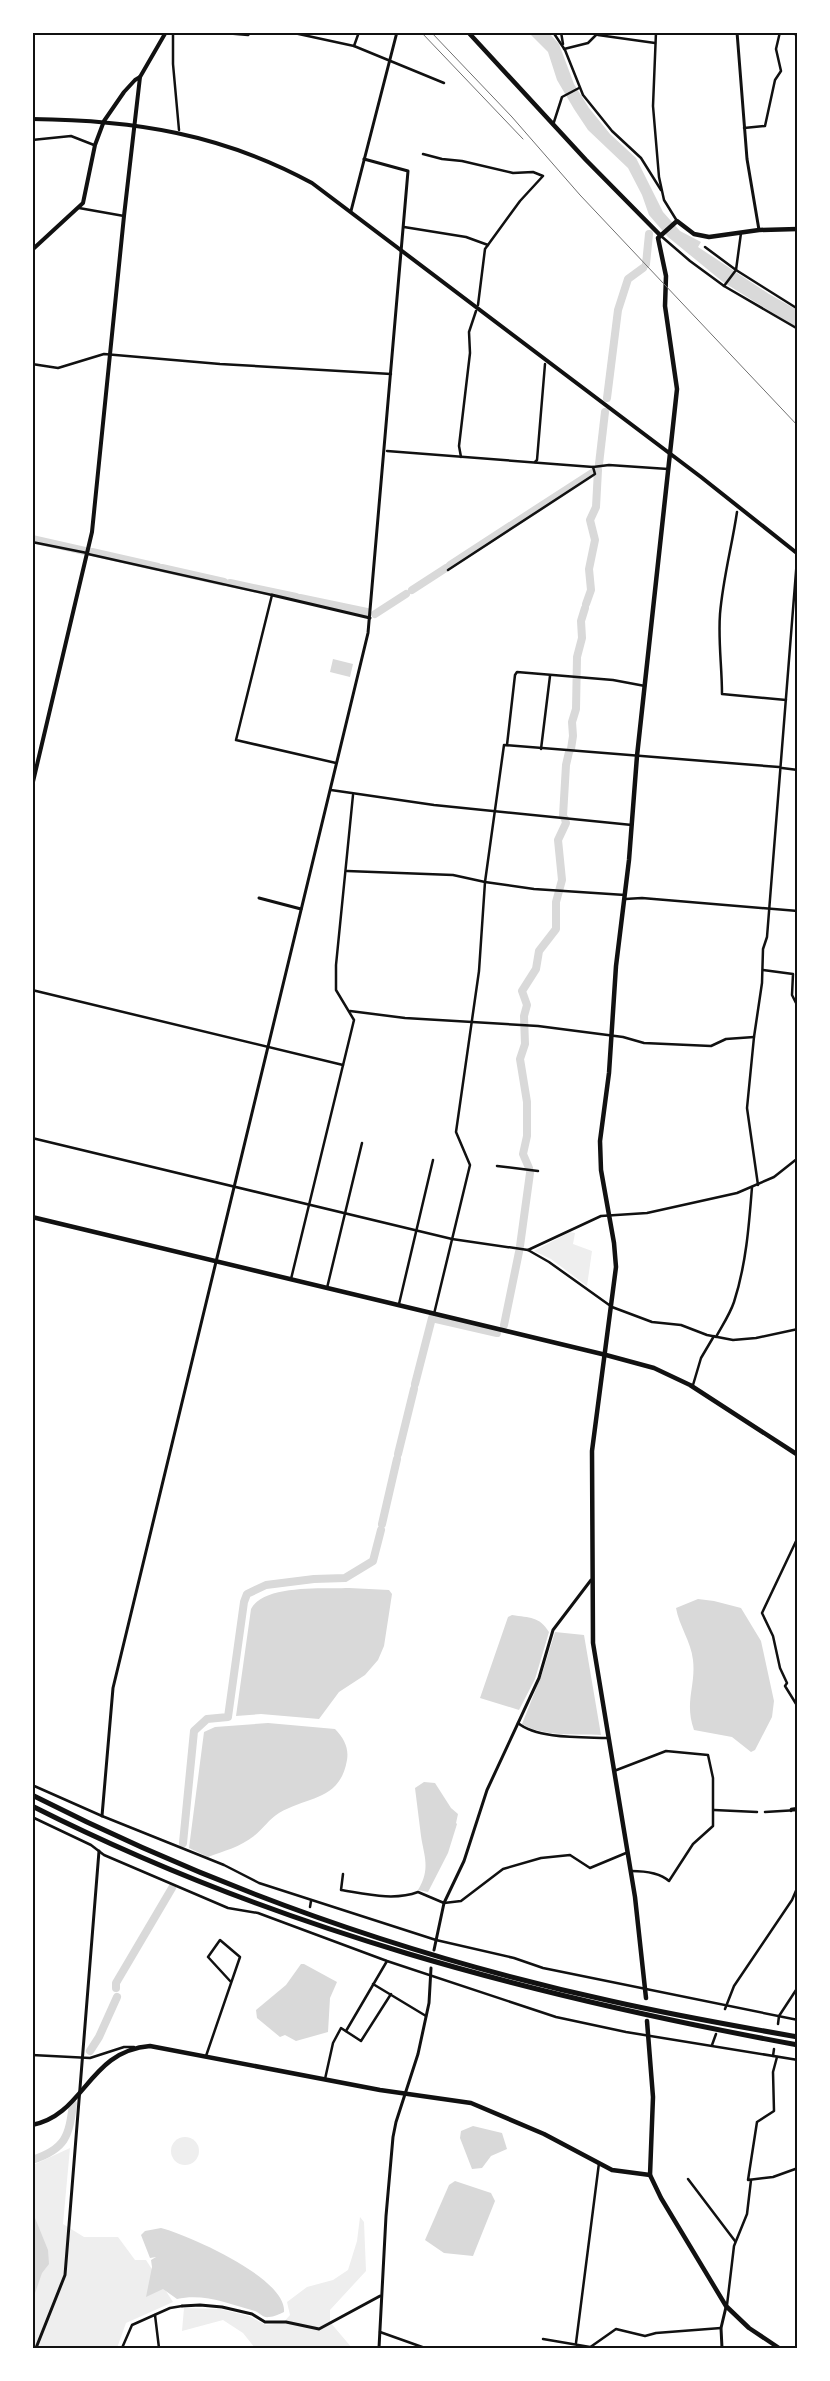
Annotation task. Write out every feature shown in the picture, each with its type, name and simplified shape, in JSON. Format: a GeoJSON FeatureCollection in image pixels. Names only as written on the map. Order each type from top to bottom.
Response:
{"type":"FeatureCollection","features":[{"type":"Feature","properties":{"kind":"highway"},"geometry":{"type":"LineString","coordinates":[[32,1795],[129,1842],[223,1882],[354,1930],[456,1961],[610,2001],[798,2037]]}},
{"type":"Feature","properties":{"kind":"highway"},"geometry":{"type":"LineString","coordinates":[[32,1806],[220,1889],[362,1940],[521,1986],[714,2029],[798,2045]]}},
{"type":"Feature","properties":{"kind":"main road"},"geometry":{"type":"LineString","coordinates":[[32,786],[35,766],[88,554],[140,77],[166,32]]}},
{"type":"Feature","properties":{"kind":"main road"},"geometry":{"type":"LineString","coordinates":[[468,32],[553,125],[661,234]]}},
{"type":"Feature","properties":{"kind":"main road"},"geometry":{"type":"LineString","coordinates":[[32,250],[79,208],[85,198],[95,145],[104,121],[124,92],[140,77]]}},
{"type":"Feature","properties":{"kind":"main road"},"geometry":{"type":"LineString","coordinates":[[32,119],[104,121],[134,124],[212,140],[251,154],[312,183],[671,454],[798,554]]}},
{"type":"Feature","properties":{"kind":"main road"},"geometry":{"type":"LineString","coordinates":[[646,1998],[630,1872],[593,1643],[591,1580],[592,1451],[612,1307],[616,1257],[599,1156],[612,1035],[616,966],[632,825],[637,756],[670,469],[677,376],[665,306],[665,267],[658,244],[661,234],[676,222],[694,234],[703,236],[725,236],[759,230],[798,229]]}},
{"type":"Feature","properties":{"kind":"main road"},"geometry":{"type":"LineString","coordinates":[[32,1217],[217,1260],[654,1368],[692,1387],[798,1455]]}},
{"type":"Feature","properties":{"kind":"main road"},"geometry":{"type":"LineString","coordinates":[[647,2021],[653,2097],[650,2175],[661,2198],[726,2306],[749,2328],[779,2348]]}},
{"type":"Feature","properties":{"kind":"main road"},"geometry":{"type":"LineString","coordinates":[[32,2124],[55,2116],[111,2059],[134,2047],[157,2047],[325,2079],[456,2100],[485,2108],[550,2137],[599,2163],[623,2172],[650,2175]]}},
{"type":"Feature","properties":{"kind":"street"},"geometry":{"type":"LineString","coordinates":[[173,32],[173,64],[179,130]]}},
{"type":"Feature","properties":{"kind":"street"},"geometry":{"type":"LineString","coordinates":[[212,32],[248,35],[251,32]]}},
{"type":"Feature","properties":{"kind":"street"},"geometry":{"type":"LineString","coordinates":[[354,46],[359,32]]}},
{"type":"Feature","properties":{"kind":"street"},"geometry":{"type":"LineString","coordinates":[[351,211],[397,32]]}},
{"type":"Feature","properties":{"kind":"street"},"geometry":{"type":"LineString","coordinates":[[553,32],[565,50]]}},
{"type":"Feature","properties":{"kind":"street"},"geometry":{"type":"LineString","coordinates":[[561,32],[565,50],[579,88],[600,118],[641,158],[661,190],[676,222]]}},
{"type":"Feature","properties":{"kind":"street"},"geometry":{"type":"LineString","coordinates":[[656,32],[653,106],[661,190]]}},
{"type":"Feature","properties":{"kind":"street"},"geometry":{"type":"LineString","coordinates":[[737,32],[744,128],[759,230]]}},
{"type":"Feature","properties":{"kind":"street"},"geometry":{"type":"LineString","coordinates":[[744,128],[766,126],[776,80],[781,71],[776,49],[780,32]]}},
{"type":"Feature","properties":{"kind":"street"},"geometry":{"type":"LineString","coordinates":[[791,32],[798,35]]}},
{"type":"Feature","properties":{"kind":"street"},"geometry":{"type":"LineString","coordinates":[[294,33],[354,46],[444,83]]}},
{"type":"Feature","properties":{"kind":"street"},"geometry":{"type":"LineString","coordinates":[[565,50],[580,47],[593,41],[599,34],[655,43]]}},
{"type":"Feature","properties":{"kind":"street"},"geometry":{"type":"LineString","coordinates":[[553,125],[562,97],[579,88]]}},
{"type":"Feature","properties":{"kind":"street"},"geometry":{"type":"LineString","coordinates":[[32,140],[70,136],[95,145]]}},
{"type":"Feature","properties":{"kind":"street"},"geometry":{"type":"LineString","coordinates":[[424,154],[513,173],[533,172],[543,176],[520,201],[485,249],[478,305]]}},
{"type":"Feature","properties":{"kind":"street"},"geometry":{"type":"LineString","coordinates":[[102,1816],[114,1688],[368,633],[408,171],[364,159]]}},
{"type":"Feature","properties":{"kind":"street"},"geometry":{"type":"LineString","coordinates":[[79,208],[124,216]]}},
{"type":"Feature","properties":{"kind":"street"},"geometry":{"type":"LineString","coordinates":[[404,227],[466,237],[488,245]]}},
{"type":"Feature","properties":{"kind":"street"},"geometry":{"type":"LineString","coordinates":[[724,286],[736,270],[741,233]]}},
{"type":"Feature","properties":{"kind":"street"},"geometry":{"type":"LineString","coordinates":[[661,234],[690,261],[724,286],[798,329]]}},
{"type":"Feature","properties":{"kind":"street"},"geometry":{"type":"LineString","coordinates":[[705,247],[736,270],[798,309]]}},
{"type":"Feature","properties":{"kind":"street"},"geometry":{"type":"LineString","coordinates":[[461,457],[460,446],[470,353],[469,332],[476,312]]}},
{"type":"Feature","properties":{"kind":"street"},"geometry":{"type":"LineString","coordinates":[[32,364],[58,368],[98,355],[110,354],[135,358],[150,357],[220,364],[391,374]]}},
{"type":"Feature","properties":{"kind":"street"},"geometry":{"type":"LineString","coordinates":[[534,464],[537,460],[545,364]]}},
{"type":"Feature","properties":{"kind":"street"},"geometry":{"type":"LineString","coordinates":[[387,451],[534,464],[593,467],[609,465],[670,469]]}},
{"type":"Feature","properties":{"kind":"street"},"geometry":{"type":"LineString","coordinates":[[448,570],[595,474],[593,467]]}},
{"type":"Feature","properties":{"kind":"street"},"geometry":{"type":"LineString","coordinates":[[737,512],[732,548],[726,565],[720,616],[722,694],[786,700]]}},
{"type":"Feature","properties":{"kind":"street"},"geometry":{"type":"LineString","coordinates":[[32,542],[370,618]]}},
{"type":"Feature","properties":{"kind":"street"},"geometry":{"type":"LineString","coordinates":[[758,1184],[747,1108],[763,970],[763,949],[767,937],[797,560]]}},
{"type":"Feature","properties":{"kind":"street"},"geometry":{"type":"LineString","coordinates":[[272,595],[236,740],[336,763]]}},
{"type":"Feature","properties":{"kind":"street"},"geometry":{"type":"LineString","coordinates":[[508,745],[515,673],[577,676],[646,686]]}},
{"type":"Feature","properties":{"kind":"street"},"geometry":{"type":"LineString","coordinates":[[541,749],[550,676]]}},
{"type":"Feature","properties":{"kind":"street"},"geometry":{"type":"LineString","coordinates":[[434,1314],[470,1166],[456,1132],[479,971],[486,882],[504,746],[798,770]]}},
{"type":"Feature","properties":{"kind":"street"},"geometry":{"type":"LineString","coordinates":[[330,790],[353,795],[632,825]]}},
{"type":"Feature","properties":{"kind":"street"},"geometry":{"type":"LineString","coordinates":[[291,1279],[354,1020],[336,990],[336,965],[347,872],[353,795]]}},
{"type":"Feature","properties":{"kind":"street"},"geometry":{"type":"LineString","coordinates":[[347,872],[453,875],[534,889],[798,911]]}},
{"type":"Feature","properties":{"kind":"street"},"geometry":{"type":"LineString","coordinates":[[259,898],[301,909]]}},
{"type":"Feature","properties":{"kind":"street"},"geometry":{"type":"LineString","coordinates":[[763,970],[792,974],[792,995],[798,1007]]}},
{"type":"Feature","properties":{"kind":"street"},"geometry":{"type":"LineString","coordinates":[[32,990],[343,1065]]}},
{"type":"Feature","properties":{"kind":"street"},"geometry":{"type":"LineString","coordinates":[[350,1011],[538,1026],[612,1035],[644,1043],[660,1042],[712,1046],[726,1039],[754,1037]]}},
{"type":"Feature","properties":{"kind":"street"},"geometry":{"type":"LineString","coordinates":[[32,1138],[310,1203],[452,1239],[528,1250],[550,1262],[612,1307],[652,1322],[681,1325],[715,1337],[734,1340],[756,1338],[798,1329]]}},
{"type":"Feature","properties":{"kind":"street"},"geometry":{"type":"LineString","coordinates":[[327,1288],[362,1143]]}},
{"type":"Feature","properties":{"kind":"street"},"geometry":{"type":"LineString","coordinates":[[528,1250],[580,1225],[609,1214],[665,1209],[737,1193],[781,1172],[798,1158]]}},
{"type":"Feature","properties":{"kind":"street"},"geometry":{"type":"LineString","coordinates":[[398,1306],[434,1160]]}},
{"type":"Feature","properties":{"kind":"street"},"geometry":{"type":"LineString","coordinates":[[497,1166],[538,1171]]}},
{"type":"Feature","properties":{"kind":"street"},"geometry":{"type":"LineString","coordinates":[[692,1387],[701,1358],[734,1304],[749,1235],[752,1187]]}},
{"type":"Feature","properties":{"kind":"street"},"geometry":{"type":"LineString","coordinates":[[798,1537],[762,1614],[773,1636],[780,1668],[786,1682],[785,1686],[798,1707]]}},
{"type":"Feature","properties":{"kind":"street"},"geometry":{"type":"LineString","coordinates":[[434,1950],[444,1903],[464,1861],[487,1790],[539,1678],[553,1630],[591,1580]]}},
{"type":"Feature","properties":{"kind":"street"},"geometry":{"type":"LineString","coordinates":[[518,1723],[528,1730],[566,1736],[607,1738]]}},
{"type":"Feature","properties":{"kind":"street"},"geometry":{"type":"LineString","coordinates":[[613,1771],[666,1751],[708,1755],[713,1778],[713,1826],[693,1844],[669,1881],[662,1875],[642,1871],[630,1872]]}},
{"type":"Feature","properties":{"kind":"street"},"geometry":{"type":"LineString","coordinates":[[32,1784],[102,1816],[224,1865],[259,1883],[436,1940],[514,1958],[542,1968],[798,2020]]}},
{"type":"Feature","properties":{"kind":"street"},"geometry":{"type":"LineString","coordinates":[[766,1812],[798,1809]]}},
{"type":"Feature","properties":{"kind":"street"},"geometry":{"type":"LineString","coordinates":[[714,1810],[757,1812]]}},
{"type":"Feature","properties":{"kind":"street"},"geometry":{"type":"LineString","coordinates":[[32,1817],[176,1887],[228,1908],[258,1914],[387,1961],[556,2016],[648,2035],[798,2060]]}},
{"type":"Feature","properties":{"kind":"street"},"geometry":{"type":"LineString","coordinates":[[36,2348],[65,2275],[99,1851]]}},
{"type":"Feature","properties":{"kind":"street"},"geometry":{"type":"LineString","coordinates":[[343,1874],[341,1890],[390,1896],[408,1896],[418,1892],[444,1903],[465,1899],[495,1873],[530,1860],[570,1854],[590,1868],[626,1853]]}},
{"type":"Feature","properties":{"kind":"street"},"geometry":{"type":"LineString","coordinates":[[725,2009],[734,1986],[792,1900],[798,1886]]}},
{"type":"Feature","properties":{"kind":"street"},"geometry":{"type":"LineString","coordinates":[[310,1907],[311,1901]]}},
{"type":"Feature","properties":{"kind":"street"},"geometry":{"type":"LineString","coordinates":[[206,2056],[240,1957],[220,1940],[208,1957],[231,1982]]}},
{"type":"Feature","properties":{"kind":"street"},"geometry":{"type":"LineString","coordinates":[[346,2031],[387,1961]]}},
{"type":"Feature","properties":{"kind":"street"},"geometry":{"type":"LineString","coordinates":[[379,2348],[393,2137],[418,2054],[429,2002],[431,1968]]}},
{"type":"Feature","properties":{"kind":"street"},"geometry":{"type":"LineString","coordinates":[[373,1984],[426,2016]]}},
{"type":"Feature","properties":{"kind":"street"},"geometry":{"type":"LineString","coordinates":[[778,2024],[779,2016],[798,1987]]}},
{"type":"Feature","properties":{"kind":"street"},"geometry":{"type":"LineString","coordinates":[[325,2079],[333,2043],[341,2028],[362,2040],[391,1994]]}},
{"type":"Feature","properties":{"kind":"street"},"geometry":{"type":"LineString","coordinates":[[712,2045],[716,2034]]}},
{"type":"Feature","properties":{"kind":"street"},"geometry":{"type":"LineString","coordinates":[[32,2055],[83,2058],[124,2047],[134,2047]]}},
{"type":"Feature","properties":{"kind":"street"},"geometry":{"type":"LineString","coordinates":[[722,2348],[721,2328],[735,2241],[747,2214],[751,2180],[748,2180],[757,2122],[774,2111],[774,2049]]}},
{"type":"Feature","properties":{"kind":"street"},"geometry":{"type":"LineString","coordinates":[[576,2343],[599,2163]]}},
{"type":"Feature","properties":{"kind":"street"},"geometry":{"type":"LineString","coordinates":[[751,2180],[773,2178],[798,2168]]}},
{"type":"Feature","properties":{"kind":"street"},"geometry":{"type":"LineString","coordinates":[[688,2179],[735,2241]]}},
{"type":"Feature","properties":{"kind":"street"},"geometry":{"type":"LineString","coordinates":[[122,2348],[132,2325],[170,2308],[200,2304],[222,2307],[252,2314],[265,2322],[286,2322],[319,2329],[381,2296]]}},
{"type":"Feature","properties":{"kind":"street"},"geometry":{"type":"LineString","coordinates":[[155,2315],[158,2348]]}},
{"type":"Feature","properties":{"kind":"street"},"geometry":{"type":"LineString","coordinates":[[543,2339],[576,2343],[589,2348],[616,2330],[645,2336],[656,2332],[721,2328]]}},
{"type":"Feature","properties":{"kind":"street"},"geometry":{"type":"LineString","coordinates":[[380,2332],[426,2348]]}},
{"type":"Feature","properties":{"kind":"shaded area"},"geometry":{"type":"Polygon","coordinates":[[[529,33],[549,33],[559,44],[574,84],[589,108],[610,134],[636,158],[663,212],[680,231],[701,242],[698,247],[769,294],[797,310],[797,328],[723,282],[668,237],[649,215],[642,195],[628,168],[588,130],[557,80],[548,52],[529,33]]]}},
{"type":"Feature","properties":{"kind":"shaded area"},"geometry":{"type":"Polygon","coordinates":[[[333,659],[353,664],[350,677],[330,672],[333,659]]]}},
{"type":"Feature","properties":{"kind":"shaded area"},"geometry":{"type":"Polygon","coordinates":[[[570,1232],[575,1233],[573,1244],[592,1251],[587,1286],[551,1259],[534,1251],[570,1232]]]}},
{"type":"Feature","properties":{"kind":"shaded area"},"geometry":{"type":"Polygon","coordinates":[[[349,1588],[389,1590],[392,1594],[384,1646],[378,1660],[365,1675],[339,1692],[319,1719],[261,1714],[236,1716],[251,1609],[258,1601],[268,1595],[295,1590],[349,1588]]]}},
{"type":"Feature","properties":{"kind":"shaded area"},"geometry":{"type":"Polygon","coordinates":[[[698,1599],[741,1608],[761,1641],[774,1701],[772,1717],[755,1750],[751,1752],[732,1737],[694,1730],[690,1711],[693,1678],[692,1653],[676,1608],[698,1599]]]}},
{"type":"Feature","properties":{"kind":"shaded area"},"geometry":{"type":"Polygon","coordinates":[[[512,1615],[538,1620],[549,1632],[535,1679],[519,1710],[480,1698],[508,1617],[512,1615]]]}},
{"type":"Feature","properties":{"kind":"shaded area"},"geometry":{"type":"Polygon","coordinates":[[[555,1632],[584,1635],[601,1735],[550,1733],[522,1724],[542,1674],[555,1632]]]}},
{"type":"Feature","properties":{"kind":"shaded area"},"geometry":{"type":"Polygon","coordinates":[[[268,1723],[335,1729],[341,1736],[347,1751],[347,1760],[338,1783],[321,1795],[279,1813],[254,1836],[238,1846],[208,1857],[189,1848],[204,1732],[215,1727],[268,1723]]]}},
{"type":"Feature","properties":{"kind":"shaded area"},"geometry":{"type":"Polygon","coordinates":[[[424,1782],[435,1783],[451,1808],[458,1814],[457,1824],[448,1853],[428,1892],[418,1890],[424,1876],[426,1863],[415,1788],[424,1782]]]}},
{"type":"Feature","properties":{"kind":"shaded area"},"geometry":{"type":"Polygon","coordinates":[[[301,1964],[337,1982],[330,1998],[328,2032],[296,2041],[285,2035],[280,2037],[257,2018],[256,2010],[286,1985],[301,1964]]]}},
{"type":"Feature","properties":{"kind":"shaded area"},"geometry":{"type":"Polygon","coordinates":[[[473,2126],[502,2133],[507,2149],[491,2156],[482,2168],[472,2169],[460,2138],[461,2131],[473,2126]]]}},
{"type":"Feature","properties":{"kind":"shaded area"},"geometry":{"type":"Polygon","coordinates":[[[185,2137],[195,2141],[199,2151],[195,2161],[185,2165],[175,2161],[171,2151],[175,2141],[185,2137]]]}},
{"type":"Feature","properties":{"kind":"shaded area"},"geometry":{"type":"Polygon","coordinates":[[[70,2148],[63,2224],[84,2237],[118,2237],[135,2260],[146,2260],[173,2302],[126,2323],[117,2348],[33,2348],[33,2165],[70,2148]]]}},
{"type":"Feature","properties":{"kind":"shaded area"},"geometry":{"type":"Polygon","coordinates":[[[455,2181],[491,2193],[495,2201],[473,2256],[444,2253],[425,2240],[449,2185],[455,2181]]]}},
{"type":"Feature","properties":{"kind":"shaded area"},"geometry":{"type":"Polygon","coordinates":[[[33,2213],[48,2250],[49,2264],[42,2273],[33,2299],[33,2213]]]}},
{"type":"Feature","properties":{"kind":"shaded area"},"geometry":{"type":"Polygon","coordinates":[[[360,2217],[364,2222],[366,2271],[330,2310],[330,2322],[352,2348],[255,2348],[243,2333],[223,2320],[182,2331],[184,2308],[220,2309],[249,2316],[266,2325],[283,2323],[290,2315],[287,2302],[307,2287],[333,2280],[348,2270],[357,2241],[360,2217]]]}},
{"type":"Feature","properties":{"kind":"shaded area"},"geometry":{"type":"Polygon","coordinates":[[[161,2228],[192,2239],[254,2272],[281,2299],[284,2312],[265,2317],[255,2311],[207,2298],[177,2299],[163,2289],[146,2297],[152,2267],[151,2260],[156,2257],[150,2258],[141,2235],[145,2231],[161,2228]]]}},
{"type":"Feature","properties":{"kind":"waterway"},"geometry":{"type":"LineString","coordinates":[[646,264],[649,234]]}},
{"type":"Feature","properties":{"kind":"waterway"},"geometry":{"type":"LineString","coordinates":[[607,398],[618,310],[628,279],[643,268]]}},
{"type":"Feature","properties":{"kind":"waterway"},"geometry":{"type":"LineString","coordinates":[[599,464],[605,412]]}},
{"type":"Feature","properties":{"kind":"waterway"},"geometry":{"type":"LineString","coordinates":[[586,604],[591,590],[589,569],[595,540],[590,520],[596,507],[598,470]]}},
{"type":"Feature","properties":{"kind":"waterway"},"geometry":{"type":"LineString","coordinates":[[450,565],[592,473]]}},
{"type":"Feature","properties":{"kind":"waterway"},"geometry":{"type":"LineString","coordinates":[[32,539],[85,551]]}},
{"type":"Feature","properties":{"kind":"waterway"},"geometry":{"type":"LineString","coordinates":[[92,552],[158,567]]}},
{"type":"Feature","properties":{"kind":"waterway"},"geometry":{"type":"LineString","coordinates":[[162,568],[224,582]]}},
{"type":"Feature","properties":{"kind":"waterway"},"geometry":{"type":"LineString","coordinates":[[412,590],[446,568]]}},
{"type":"Feature","properties":{"kind":"waterway"},"geometry":{"type":"LineString","coordinates":[[230,583],[296,597]]}},
{"type":"Feature","properties":{"kind":"waterway"},"geometry":{"type":"LineString","coordinates":[[375,614],[406,594]]}},
{"type":"Feature","properties":{"kind":"waterway"},"geometry":{"type":"LineString","coordinates":[[300,598],[367,612]]}},
{"type":"Feature","properties":{"kind":"waterway"},"geometry":{"type":"LineString","coordinates":[[571,749],[573,736],[572,722],[576,709],[577,657],[582,638],[581,621],[585,608]]}},
{"type":"Feature","properties":{"kind":"waterway"},"geometry":{"type":"LineString","coordinates":[[563,816],[566,765],[569,752]]}},
{"type":"Feature","properties":{"kind":"waterway"},"geometry":{"type":"LineString","coordinates":[[529,1168],[523,1154],[527,1136],[527,1102],[520,1059],[525,1044],[524,1016],[527,1005],[522,991],[536,969],[539,951],[556,929],[556,902],[562,880],[558,840],[566,823],[565,819]]}},
{"type":"Feature","properties":{"kind":"waterway"},"geometry":{"type":"LineString","coordinates":[[520,1246],[530,1173]]}},
{"type":"Feature","properties":{"kind":"waterway"},"geometry":{"type":"LineString","coordinates":[[504,1325],[519,1252]]}},
{"type":"Feature","properties":{"kind":"waterway"},"geometry":{"type":"LineString","coordinates":[[415,1384],[432,1318]]}},
{"type":"Feature","properties":{"kind":"waterway"},"geometry":{"type":"LineString","coordinates":[[436,1319],[497,1333]]}},
{"type":"Feature","properties":{"kind":"waterway"},"geometry":{"type":"LineString","coordinates":[[398,1454],[414,1389]]}},
{"type":"Feature","properties":{"kind":"waterway"},"geometry":{"type":"LineString","coordinates":[[382,1524],[397,1459]]}},
{"type":"Feature","properties":{"kind":"waterway"},"geometry":{"type":"LineString","coordinates":[[183,1843],[194,1731],[207,1719],[228,1717],[244,1602],[247,1594],[266,1585],[314,1579],[345,1578],[373,1561],[381,1530]]}},
{"type":"Feature","properties":{"kind":"waterway"},"geometry":{"type":"LineString","coordinates":[[116,1988],[116,1983],[172,1888]]}},
{"type":"Feature","properties":{"kind":"waterway"},"geometry":{"type":"LineString","coordinates":[[90,2051],[99,2037],[117,1997]]}},
{"type":"Feature","properties":{"kind":"waterway"},"geometry":{"type":"LineString","coordinates":[[32,2160],[52,2151],[64,2140],[70,2125],[73,2104]]}},
{"type":"Feature","properties":{"kind":"railway"},"geometry":{"type":"LineString","coordinates":[[421,32],[523,139]]}},
{"type":"Feature","properties":{"kind":"railway"},"geometry":{"type":"LineString","coordinates":[[431,32],[512,117],[580,195],[798,426]]}}]}
